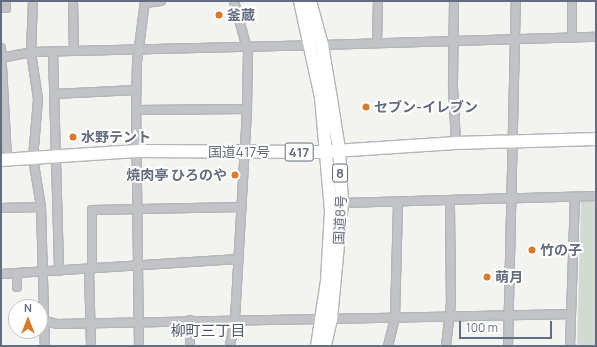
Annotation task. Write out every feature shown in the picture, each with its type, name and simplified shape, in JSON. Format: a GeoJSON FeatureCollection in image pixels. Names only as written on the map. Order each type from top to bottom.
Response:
{"type":"FeatureCollection","features":[{"type":"Feature","properties":{"kind":"highway","name":"国道8号"},"geometry":{"type":"LineString","coordinates":[[300,1],[316,45]]}},
{"type":"Feature","properties":{"kind":"highway","name":"国道8号"},"geometry":{"type":"LineString","coordinates":[[310,1],[342,203],[326,319],[317,346]]}},
{"type":"Feature","properties":{"kind":"highway","name":"国道417号"},"geometry":{"type":"LineString","coordinates":[[4,160],[33,158],[56,154],[137,151],[244,153],[456,143],[596,139]]}},
{"type":"Feature","properties":{"kind":"highway","name":"国道8号"},"geometry":{"type":"LineString","coordinates":[[325,346],[333,150]]}},
{"type":"Feature","properties":{"kind":"street"},"geometry":{"type":"LineString","coordinates":[[1,8],[6,8],[6,1]]}},
{"type":"Feature","properties":{"kind":"street"},"geometry":{"type":"LineString","coordinates":[[33,1],[31,52],[38,99],[33,158],[41,207],[45,299]]}},
{"type":"Feature","properties":{"kind":"street"},"geometry":{"type":"LineString","coordinates":[[73,1],[74,51]]}},
{"type":"Feature","properties":{"kind":"street"},"geometry":{"type":"LineString","coordinates":[[139,346],[136,110],[138,49],[145,2],[162,1]]}},
{"type":"Feature","properties":{"kind":"street"},"geometry":{"type":"LineString","coordinates":[[230,346],[235,319],[247,109],[246,46],[234,1]]}},
{"type":"Feature","properties":{"kind":"street"},"geometry":{"type":"LineString","coordinates":[[377,42],[378,1]]}},
{"type":"Feature","properties":{"kind":"street"},"geometry":{"type":"LineString","coordinates":[[454,1],[453,41],[456,143]]}},
{"type":"Feature","properties":{"kind":"street"},"geometry":{"type":"LineString","coordinates":[[508,346],[516,1]]}},
{"type":"Feature","properties":{"kind":"street"},"geometry":{"type":"LineString","coordinates":[[572,1],[572,36]]}},
{"type":"Feature","properties":{"kind":"street"},"geometry":{"type":"LineString","coordinates":[[1,58],[31,52],[368,44],[377,42],[453,41],[572,36],[596,37]]}},
{"type":"Feature","properties":{"kind":"street"},"geometry":{"type":"LineString","coordinates":[[1,48],[4,160]]}},
{"type":"Feature","properties":{"kind":"street"},"geometry":{"type":"LineString","coordinates":[[53,52],[59,271]]}},
{"type":"Feature","properties":{"kind":"street"},"geometry":{"type":"LineString","coordinates":[[54,94],[136,90]]}},
{"type":"Feature","properties":{"kind":"street"},"geometry":{"type":"LineString","coordinates":[[136,110],[247,109]]}},
{"type":"Feature","properties":{"kind":"street"},"geometry":{"type":"LineString","coordinates":[[342,203],[450,202],[596,196]]}},
{"type":"Feature","properties":{"kind":"street"},"geometry":{"type":"LineString","coordinates":[[570,346],[575,198]]}},
{"type":"Feature","properties":{"kind":"street"},"geometry":{"type":"LineString","coordinates":[[446,346],[449,318],[450,202]]}},
{"type":"Feature","properties":{"kind":"street"},"geometry":{"type":"LineString","coordinates":[[388,346],[395,318],[398,203]]}},
{"type":"Feature","properties":{"kind":"street"},"geometry":{"type":"LineString","coordinates":[[1,208],[41,207]]}},
{"type":"Feature","properties":{"kind":"street"},"geometry":{"type":"LineString","coordinates":[[91,346],[92,210],[241,207]]}},
{"type":"Feature","properties":{"kind":"street"},"geometry":{"type":"LineString","coordinates":[[1,274],[239,259]]}},
{"type":"Feature","properties":{"kind":"street"},"geometry":{"type":"LineString","coordinates":[[17,273],[17,287]]}},
{"type":"Feature","properties":{"kind":"street"},"geometry":{"type":"LineString","coordinates":[[48,322],[57,324],[235,319],[449,318],[570,314]]}},
{"type":"Feature","properties":{"kind":"street"},"geometry":{"type":"LineString","coordinates":[[190,320],[190,346]]}},
{"type":"Feature","properties":{"kind":"shaded area"},"geometry":{"type":"Polygon","coordinates":[[[581,201],[596,201],[596,346],[577,346],[581,201]]]}},
{"type":"Feature","properties":{"kind":"place","name":"釜蔵"},"geometry":{"type":"Point","coordinates":[219,15]}},
{"type":"Feature","properties":{"kind":"place","name":"セブン-イレブン"},"geometry":{"type":"Point","coordinates":[366,107]}},
{"type":"Feature","properties":{"kind":"place","name":"水野テント"},"geometry":{"type":"Point","coordinates":[73,137]}},
{"type":"Feature","properties":{"kind":"place","name":"焼肉亭 ひろのや"},"geometry":{"type":"Point","coordinates":[235,175]}},
{"type":"Feature","properties":{"kind":"place","name":"竹の子"},"geometry":{"type":"Point","coordinates":[532,250]}},
{"type":"Feature","properties":{"kind":"place","name":"萌月"},"geometry":{"type":"Point","coordinates":[487,277]}},
{"type":"Feature","properties":{"kind":"district","name":"柳町三丁目"},"geometry":{"type":"Point","coordinates":[208,331]}}]}
